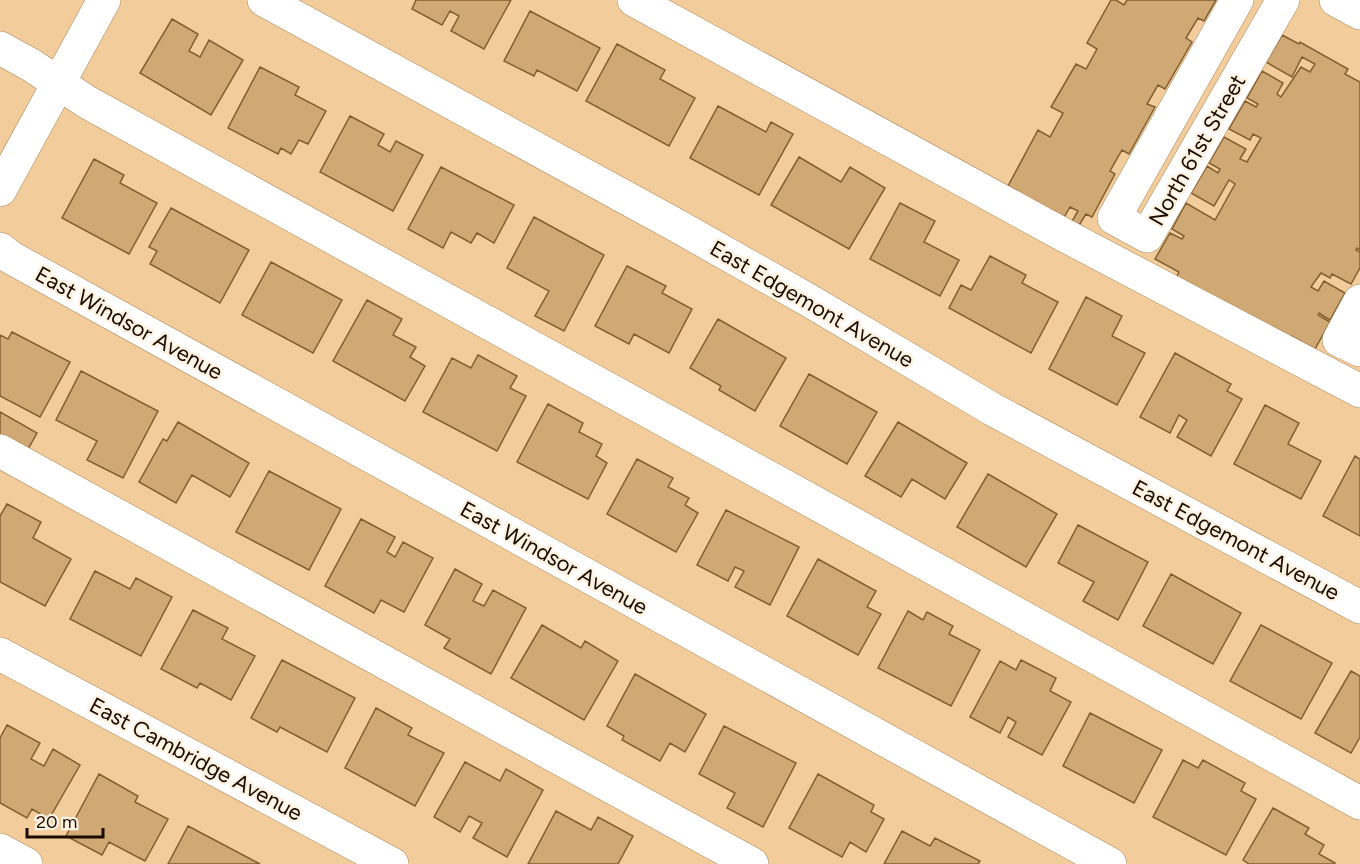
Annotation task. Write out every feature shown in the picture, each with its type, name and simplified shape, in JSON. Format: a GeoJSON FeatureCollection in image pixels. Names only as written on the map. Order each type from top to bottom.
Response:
{"type":"FeatureCollection","features":[{"type":"Feature","properties":{"kind":"street"},"geometry":{"type":"LineString","coordinates":[[0,190],[104,0]]}},
{"type":"Feature","properties":{"kind":"street","name":"East Edgemont Avenue"},"geometry":{"type":"LineString","coordinates":[[264,0],[674,224],[810,301],[992,409],[1360,607]]}},
{"type":"Feature","properties":{"kind":"street"},"geometry":{"type":"LineString","coordinates":[[634,0],[1062,234],[1360,391]]}},
{"type":"Feature","properties":{"kind":"street","name":"North 61st Street"},"geometry":{"type":"LineString","coordinates":[[1237,0],[1114,218],[1147,236],[1284,0]]}},
{"type":"Feature","properties":{"kind":"street"},"geometry":{"type":"LineString","coordinates":[[1336,0],[1360,13]]}},
{"type":"Feature","properties":{"kind":"street"},"geometry":{"type":"LineString","coordinates":[[0,48],[31,65],[87,102],[1360,803]]}},
{"type":"Feature","properties":{"kind":"street","name":"East Windsor Avenue"},"geometry":{"type":"LineString","coordinates":[[0,249],[10,257],[1110,864]]}},
{"type":"Feature","properties":{"kind":"street"},"geometry":{"type":"LineString","coordinates":[[1360,301],[1339,339],[1360,350]]}},
{"type":"Feature","properties":{"kind":"street"},"geometry":{"type":"LineString","coordinates":[[0,451],[752,864]]}},
{"type":"Feature","properties":{"kind":"street","name":"East Cambridge Avenue"},"geometry":{"type":"LineString","coordinates":[[0,654],[392,864]]}},
{"type":"Feature","properties":{"kind":"street"},"geometry":{"type":"LineString","coordinates":[[0,850],[26,864]]}},
{"type":"Feature","properties":{"kind":"building"},"geometry":{"type":"Polygon","coordinates":[[[416,0],[511,0],[484,49],[451,31],[459,16],[450,11],[442,25],[412,9],[416,0]]]}},
{"type":"Feature","properties":{"kind":"building"},"geometry":{"type":"Polygon","coordinates":[[[1111,0],[1124,5],[1127,0],[1216,0],[1204,21],[1198,18],[1186,38],[1192,42],[1165,89],[1158,85],[1147,104],[1155,107],[1129,154],[1122,150],[1110,171],[1115,174],[1092,217],[1086,214],[1078,227],[1071,223],[1078,211],[1070,207],[1062,221],[1008,186],[1038,130],[1050,137],[1063,113],[1051,107],[1076,64],[1086,69],[1097,49],[1087,43],[1111,0]]]}},
{"type":"Feature","properties":{"kind":"building"},"geometry":{"type":"Polygon","coordinates":[[[530,11],[600,48],[577,91],[537,70],[534,76],[504,61],[530,11]]]}},
{"type":"Feature","properties":{"kind":"building"},"geometry":{"type":"Polygon","coordinates":[[[172,19],[198,34],[189,51],[200,57],[209,40],[243,60],[211,115],[140,73],[172,19]]]}},
{"type":"Feature","properties":{"kind":"building"},"geometry":{"type":"Polygon","coordinates":[[[1282,35],[1299,44],[1300,42],[1348,69],[1345,74],[1360,82],[1360,250],[1357,248],[1356,250],[1360,252],[1360,268],[1351,284],[1332,274],[1330,278],[1321,273],[1311,287],[1318,291],[1324,281],[1345,293],[1330,320],[1319,313],[1318,315],[1330,322],[1315,349],[1291,336],[1288,341],[1176,278],[1179,272],[1155,259],[1170,233],[1182,239],[1184,236],[1172,229],[1186,203],[1215,220],[1235,184],[1229,180],[1214,206],[1191,193],[1207,166],[1218,173],[1220,169],[1209,163],[1224,137],[1246,149],[1240,159],[1247,162],[1261,138],[1253,134],[1250,140],[1229,129],[1245,101],[1256,107],[1258,104],[1247,98],[1262,71],[1283,83],[1277,94],[1281,97],[1301,67],[1310,72],[1315,64],[1302,57],[1292,77],[1266,62],[1282,35]]]}},
{"type":"Feature","properties":{"kind":"building"},"geometry":{"type":"Polygon","coordinates":[[[617,44],[665,70],[660,79],[695,98],[669,146],[586,101],[617,44]]]}},
{"type":"Feature","properties":{"kind":"building"},"geometry":{"type":"Polygon","coordinates":[[[260,67],[299,87],[295,95],[326,111],[308,144],[299,140],[291,154],[281,148],[278,154],[228,128],[260,67]]]}},
{"type":"Feature","properties":{"kind":"building"},"geometry":{"type":"Polygon","coordinates":[[[718,106],[766,132],[771,122],[793,134],[759,195],[690,158],[718,106]]]}},
{"type":"Feature","properties":{"kind":"building"},"geometry":{"type":"Polygon","coordinates":[[[350,116],[384,134],[378,145],[390,152],[396,141],[423,155],[393,211],[320,172],[350,116]]]}},
{"type":"Feature","properties":{"kind":"building"},"geometry":{"type":"Polygon","coordinates":[[[799,157],[841,182],[850,167],[885,188],[849,249],[771,205],[799,157]]]}},
{"type":"Feature","properties":{"kind":"building"},"geometry":{"type":"Polygon","coordinates":[[[94,159],[124,175],[120,183],[157,203],[129,254],[62,218],[94,159]]]}},
{"type":"Feature","properties":{"kind":"building"},"geometry":{"type":"Polygon","coordinates":[[[441,167],[514,205],[494,243],[477,233],[471,243],[451,232],[443,248],[408,229],[441,167]]]}},
{"type":"Feature","properties":{"kind":"building"},"geometry":{"type":"Polygon","coordinates":[[[900,203],[935,221],[924,242],[959,260],[940,296],[870,259],[900,203]]]}},
{"type":"Feature","properties":{"kind":"building"},"geometry":{"type":"Polygon","coordinates":[[[171,208],[249,250],[220,303],[150,264],[157,251],[149,247],[171,208]]]}},
{"type":"Feature","properties":{"kind":"building"},"geometry":{"type":"Polygon","coordinates":[[[534,217],[604,255],[564,331],[535,316],[549,291],[507,268],[534,217]]]}},
{"type":"Feature","properties":{"kind":"building"},"geometry":{"type":"Polygon","coordinates":[[[990,256],[1026,275],[1022,283],[1058,302],[1031,353],[949,308],[961,285],[971,290],[990,256]]]}},
{"type":"Feature","properties":{"kind":"building"},"geometry":{"type":"Polygon","coordinates":[[[271,262],[342,300],[313,353],[242,315],[271,262]]]}},
{"type":"Feature","properties":{"kind":"building"},"geometry":{"type":"Polygon","coordinates":[[[627,266],[666,286],[662,293],[692,309],[669,353],[634,334],[629,344],[595,326],[627,266]]]}},
{"type":"Feature","properties":{"kind":"building"},"geometry":{"type":"Polygon","coordinates":[[[1086,297],[1122,316],[1112,336],[1145,353],[1117,405],[1049,369],[1086,297]]]}},
{"type":"Feature","properties":{"kind":"building"},"geometry":{"type":"Polygon","coordinates":[[[367,300],[402,319],[393,335],[416,347],[410,357],[425,366],[405,401],[333,361],[367,300]]]}},
{"type":"Feature","properties":{"kind":"building"},"geometry":{"type":"Polygon","coordinates":[[[718,319],[786,358],[755,411],[719,390],[721,386],[690,368],[718,319]]]}},
{"type":"Feature","properties":{"kind":"building"},"geometry":{"type":"Polygon","coordinates":[[[12,332],[70,362],[40,417],[0,396],[0,335],[8,339],[12,332]]]}},
{"type":"Feature","properties":{"kind":"building"},"geometry":{"type":"Polygon","coordinates":[[[1175,353],[1231,384],[1227,391],[1242,399],[1211,456],[1177,437],[1187,420],[1179,415],[1170,433],[1140,417],[1175,353]]]}},
{"type":"Feature","properties":{"kind":"building"},"geometry":{"type":"Polygon","coordinates":[[[478,355],[517,376],[510,388],[526,396],[497,451],[423,412],[452,358],[471,368],[478,355]]]}},
{"type":"Feature","properties":{"kind":"building"},"geometry":{"type":"Polygon","coordinates":[[[81,371],[158,411],[123,478],[87,460],[97,441],[56,420],[81,371]]]}},
{"type":"Feature","properties":{"kind":"building"},"geometry":{"type":"Polygon","coordinates":[[[809,374],[877,412],[847,464],[780,426],[809,374]]]}},
{"type":"Feature","properties":{"kind":"building"},"geometry":{"type":"Polygon","coordinates":[[[548,404],[583,423],[579,432],[602,444],[596,456],[607,463],[588,499],[517,462],[548,404]]]}},
{"type":"Feature","properties":{"kind":"building"},"geometry":{"type":"Polygon","coordinates":[[[1265,405],[1299,423],[1288,444],[1321,461],[1301,499],[1234,464],[1265,405]]]}},
{"type":"Feature","properties":{"kind":"building"},"geometry":{"type":"Polygon","coordinates":[[[0,412],[37,433],[27,451],[0,437],[0,412]]]}},
{"type":"Feature","properties":{"kind":"building"},"geometry":{"type":"Polygon","coordinates":[[[178,422],[249,463],[230,497],[192,475],[176,503],[139,482],[163,439],[167,441],[178,422]]]}},
{"type":"Feature","properties":{"kind":"building"},"geometry":{"type":"Polygon","coordinates":[[[898,422],[967,463],[945,499],[912,479],[901,497],[865,476],[898,422]]]}},
{"type":"Feature","properties":{"kind":"building"},"geometry":{"type":"Polygon","coordinates":[[[1355,456],[1360,459],[1360,536],[1323,516],[1355,456]]]}},
{"type":"Feature","properties":{"kind":"building"},"geometry":{"type":"Polygon","coordinates":[[[637,459],[673,478],[668,487],[689,498],[685,505],[698,513],[676,552],[607,514],[637,459]]]}},
{"type":"Feature","properties":{"kind":"building"},"geometry":{"type":"Polygon","coordinates":[[[269,471],[341,509],[309,570],[236,532],[269,471]]]}},
{"type":"Feature","properties":{"kind":"building"},"geometry":{"type":"Polygon","coordinates":[[[988,474],[1057,514],[1026,567],[957,527],[988,474]]]}},
{"type":"Feature","properties":{"kind":"building"},"geometry":{"type":"Polygon","coordinates":[[[7,504],[41,522],[33,538],[71,559],[45,606],[0,582],[0,516],[7,504]]]}},
{"type":"Feature","properties":{"kind":"building"},"geometry":{"type":"Polygon","coordinates":[[[726,510],[799,547],[770,605],[735,587],[744,571],[735,567],[728,581],[697,565],[726,510]]]}},
{"type":"Feature","properties":{"kind":"building"},"geometry":{"type":"Polygon","coordinates":[[[361,519],[395,537],[387,552],[395,557],[403,542],[433,558],[404,612],[381,600],[374,613],[325,586],[361,519]]]}},
{"type":"Feature","properties":{"kind":"building"},"geometry":{"type":"Polygon","coordinates":[[[1078,525],[1148,562],[1118,620],[1083,601],[1094,582],[1058,563],[1078,525]]]}},
{"type":"Feature","properties":{"kind":"building"},"geometry":{"type":"Polygon","coordinates":[[[818,559],[876,591],[867,607],[881,614],[858,655],[787,616],[818,559]]]}},
{"type":"Feature","properties":{"kind":"building"},"geometry":{"type":"Polygon","coordinates":[[[455,569],[482,584],[473,601],[484,606],[493,590],[526,608],[491,674],[444,648],[450,639],[425,625],[455,569]]]}},
{"type":"Feature","properties":{"kind":"building"},"geometry":{"type":"Polygon","coordinates":[[[95,571],[130,589],[136,578],[172,597],[141,656],[70,619],[95,571]]]}},
{"type":"Feature","properties":{"kind":"building"},"geometry":{"type":"Polygon","coordinates":[[[1171,574],[1241,613],[1213,664],[1143,626],[1171,574]]]}},
{"type":"Feature","properties":{"kind":"building"},"geometry":{"type":"Polygon","coordinates":[[[193,610],[228,628],[222,639],[255,656],[231,700],[200,683],[197,688],[161,669],[193,610]]]}},
{"type":"Feature","properties":{"kind":"building"},"geometry":{"type":"Polygon","coordinates":[[[908,611],[923,620],[927,612],[953,626],[949,634],[980,650],[951,706],[878,668],[908,611]]]}},
{"type":"Feature","properties":{"kind":"building"},"geometry":{"type":"Polygon","coordinates":[[[542,625],[581,648],[585,641],[618,661],[584,720],[511,678],[542,625]]]}},
{"type":"Feature","properties":{"kind":"building"},"geometry":{"type":"Polygon","coordinates":[[[1261,625],[1332,663],[1301,719],[1230,681],[1261,625]]]}},
{"type":"Feature","properties":{"kind":"building"},"geometry":{"type":"Polygon","coordinates":[[[282,660],[355,698],[327,752],[280,727],[277,732],[251,718],[282,660]]]}},
{"type":"Feature","properties":{"kind":"building"},"geometry":{"type":"Polygon","coordinates":[[[1021,660],[1056,678],[1050,691],[1071,702],[1042,755],[1008,737],[1016,722],[1008,717],[1000,733],[970,717],[1000,661],[1016,670],[1021,660]]]}},
{"type":"Feature","properties":{"kind":"building"},"geometry":{"type":"Polygon","coordinates":[[[1351,671],[1360,676],[1360,737],[1351,753],[1315,733],[1351,671]]]}},
{"type":"Feature","properties":{"kind":"building"},"geometry":{"type":"Polygon","coordinates":[[[635,674],[706,714],[685,752],[670,743],[660,761],[622,740],[624,736],[607,726],[635,674]]]}},
{"type":"Feature","properties":{"kind":"building"},"geometry":{"type":"Polygon","coordinates":[[[376,708],[412,728],[408,735],[444,753],[415,806],[345,768],[376,708]]]}},
{"type":"Feature","properties":{"kind":"building"},"geometry":{"type":"Polygon","coordinates":[[[1090,713],[1162,750],[1134,803],[1063,766],[1090,713]]]}},
{"type":"Feature","properties":{"kind":"building"},"geometry":{"type":"Polygon","coordinates":[[[7,725],[40,743],[31,759],[44,766],[53,749],[80,765],[49,819],[32,809],[27,818],[0,803],[0,738],[7,725]]]}},
{"type":"Feature","properties":{"kind":"building"},"geometry":{"type":"Polygon","coordinates":[[[724,726],[796,763],[763,827],[727,808],[735,793],[699,774],[724,726]]]}},
{"type":"Feature","properties":{"kind":"building"},"geometry":{"type":"Polygon","coordinates":[[[1183,760],[1198,768],[1203,760],[1245,783],[1241,791],[1256,799],[1226,855],[1153,817],[1183,760]]]}},
{"type":"Feature","properties":{"kind":"building"},"geometry":{"type":"Polygon","coordinates":[[[465,762],[500,781],[506,769],[543,790],[507,857],[473,838],[482,823],[469,816],[460,832],[434,817],[465,762]]]}},
{"type":"Feature","properties":{"kind":"building"},"geometry":{"type":"Polygon","coordinates":[[[99,774],[138,796],[135,802],[168,819],[145,861],[109,842],[102,855],[66,836],[99,774]]]}},
{"type":"Feature","properties":{"kind":"building"},"geometry":{"type":"Polygon","coordinates":[[[818,774],[874,805],[871,812],[884,819],[866,852],[850,842],[842,857],[789,828],[818,774]]]}},
{"type":"Feature","properties":{"kind":"building"},"geometry":{"type":"Polygon","coordinates":[[[1273,808],[1309,828],[1305,834],[1324,845],[1319,854],[1335,863],[1249,864],[1243,860],[1273,808]]]}},
{"type":"Feature","properties":{"kind":"building"},"geometry":{"type":"Polygon","coordinates":[[[556,811],[591,830],[598,817],[633,836],[618,864],[528,864],[556,811]]]}},
{"type":"Feature","properties":{"kind":"building"},"geometry":{"type":"Polygon","coordinates":[[[188,826],[260,864],[168,864],[188,826]]]}},
{"type":"Feature","properties":{"kind":"building"},"geometry":{"type":"Polygon","coordinates":[[[902,831],[930,846],[935,838],[980,861],[978,864],[884,864],[902,831]]]}}]}
